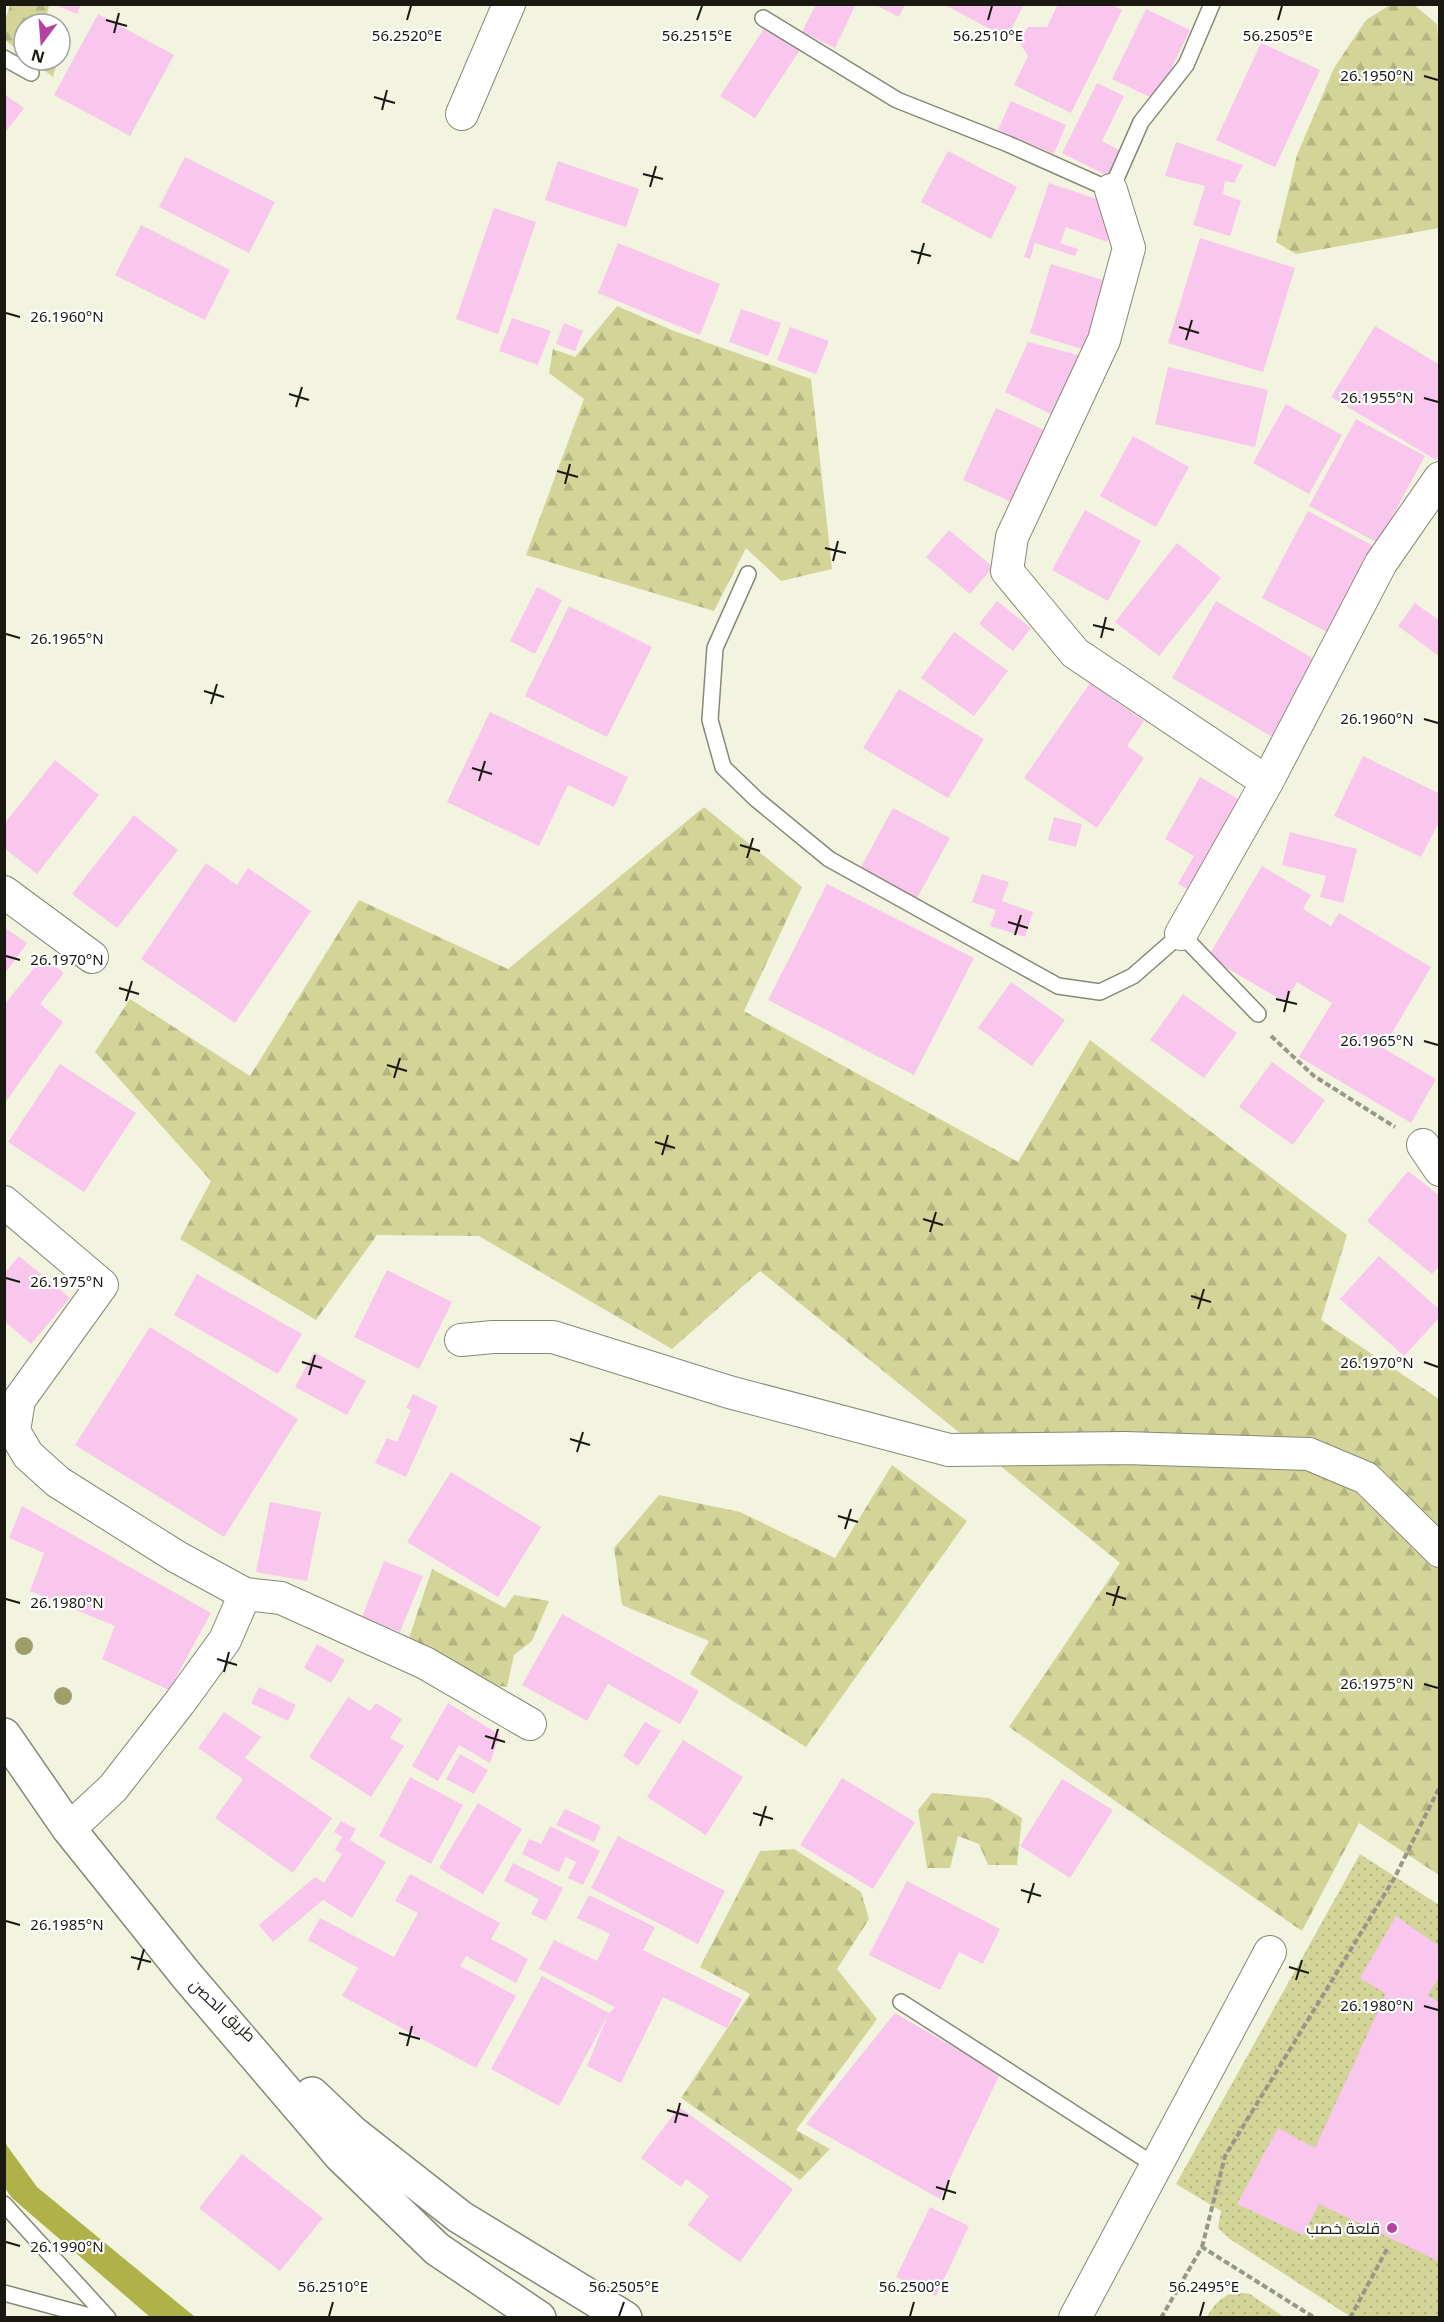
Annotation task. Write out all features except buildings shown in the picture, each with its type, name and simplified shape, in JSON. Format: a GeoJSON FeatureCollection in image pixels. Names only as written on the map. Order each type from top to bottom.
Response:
{"type":"FeatureCollection","features":[{"type":"Feature","properties":{"kind":"street"},"geometry":{"type":"LineString","coordinates":[[462,114],[509,4]]}},
{"type":"Feature","properties":{"kind":"street"},"geometry":{"type":"LineString","coordinates":[[1111,190],[1129,248],[1104,340],[1012,537],[1006,571],[1075,653],[1266,782]]}},
{"type":"Feature","properties":{"kind":"street"},"geometry":{"type":"LineString","coordinates":[[1180,934],[1266,782],[1381,563],[1440,478]]}},
{"type":"Feature","properties":{"kind":"street"},"geometry":{"type":"LineString","coordinates":[[4,892],[92,957]]}},
{"type":"Feature","properties":{"kind":"street"},"geometry":{"type":"LineString","coordinates":[[4,1202],[102,1285],[19,1400],[14,1431],[28,1455],[58,1482],[177,1557],[245,1594],[281,1598],[425,1663],[530,1724]]}},
{"type":"Feature","properties":{"kind":"street"},"geometry":{"type":"LineString","coordinates":[[460,1340],[493,1337],[553,1337],[729,1392],[950,1450],[1125,1448],[1309,1454],[1366,1478],[1440,1551]]}},
{"type":"Feature","properties":{"kind":"street"},"geometry":{"type":"LineString","coordinates":[[69,1829],[113,1788],[180,1702],[225,1640],[245,1594]]}},
{"type":"Feature","properties":{"kind":"street"},"geometry":{"type":"LineString","coordinates":[[4,1735],[69,1829],[187,1976]]}},
{"type":"Feature","properties":{"kind":"street"},"geometry":{"type":"LineString","coordinates":[[1075,2318],[1270,1952]]}},
{"type":"Feature","properties":{"kind":"street","name":"طريق الحصن"},"geometry":{"type":"LineString","coordinates":[[187,1976],[341,2156],[437,2249],[539,2318]]}},
{"type":"Feature","properties":{"kind":"street","name":"طريق الحصن"},"geometry":{"type":"LineString","coordinates":[[187,1976],[353,2133],[460,2217],[625,2318]]}},
{"type":"Feature","properties":{"kind":"lane"},"geometry":{"type":"LineString","coordinates":[[763,18],[897,100],[1008,144],[1111,190],[1140,122],[1186,65],[1212,4]]}},
{"type":"Feature","properties":{"kind":"lane"},"geometry":{"type":"LineString","coordinates":[[4,58],[31,73]]}},
{"type":"Feature","properties":{"kind":"lane"},"geometry":{"type":"LineString","coordinates":[[748,574],[715,648],[710,720],[723,767],[756,799],[829,860],[1058,986],[1100,992],[1133,976],[1180,934],[1258,1014]]}},
{"type":"Feature","properties":{"kind":"lane"},"geometry":{"type":"LineString","coordinates":[[901,2002],[1156,2166]]}},
{"type":"Feature","properties":{"kind":"lane"},"geometry":{"type":"LineString","coordinates":[[4,2204],[108,2318]]}},
{"type":"Feature","properties":{"kind":"lane"},"geometry":{"type":"LineString","coordinates":[[4,2293],[97,2318]]}},
{"type":"Feature","properties":{"kind":"path"},"geometry":{"type":"LineString","coordinates":[[1258,1014],[1264,1028],[1314,1076],[1432,1157]]}},
{"type":"Feature","properties":{"kind":"path"},"geometry":{"type":"LineString","coordinates":[[1161,2318],[1202,2247],[1225,2156],[1395,1876],[1440,1786]]}},
{"type":"Feature","properties":{"kind":"path"},"geometry":{"type":"LineString","coordinates":[[1202,2247],[1315,2318]]}},
{"type":"Feature","properties":{"kind":"path"},"geometry":{"type":"LineString","coordinates":[[1350,2318],[1387,2249]]}},
{"type":"Feature","properties":{"kind":"green space"},"geometry":{"type":"Polygon","coordinates":[[[10,5],[49,5],[48,12],[12,12],[12,46],[5,40],[5,21],[10,5]]]}},
{"type":"Feature","properties":{"kind":"green space"},"geometry":{"type":"Polygon","coordinates":[[[1390,5],[1414,5],[1437,24],[1440,70],[1439,228],[1296,254],[1276,242],[1297,155],[1334,68],[1366,20],[1390,5]]]}},
{"type":"Feature","properties":{"kind":"green space"},"geometry":{"type":"Polygon","coordinates":[[[617,306],[674,331],[811,379],[832,569],[781,581],[746,548],[714,611],[526,555],[584,399],[549,373],[553,349],[575,357],[617,306]]]}},
{"type":"Feature","properties":{"kind":"green space"},"geometry":{"type":"Polygon","coordinates":[[[704,807],[802,887],[744,1011],[1018,1162],[1090,1040],[1347,1235],[1321,1320],[1439,1399],[1439,1875],[1359,1823],[1302,1931],[1009,1727],[1120,1563],[760,1271],[672,1349],[479,1236],[377,1235],[316,1320],[180,1239],[211,1181],[95,1052],[130,999],[250,1076],[359,900],[508,969],[704,807]]]}},
{"type":"Feature","properties":{"kind":"green space"},"geometry":{"type":"Polygon","coordinates":[[[892,1465],[967,1521],[806,1747],[690,1674],[709,1641],[622,1605],[614,1548],[659,1495],[740,1512],[835,1558],[892,1465]]]}},
{"type":"Feature","properties":{"kind":"green space"},"geometry":{"type":"Polygon","coordinates":[[[432,1569],[505,1608],[514,1595],[549,1601],[532,1641],[514,1655],[507,1687],[490,1685],[408,1641],[432,1569]]]}},
{"type":"Feature","properties":{"kind":"green space"},"geometry":{"type":"Polygon","coordinates":[[[932,1793],[989,1798],[1022,1818],[1017,1865],[988,1865],[979,1844],[958,1836],[950,1868],[927,1868],[918,1810],[932,1793]]]}},
{"type":"Feature","properties":{"kind":"green space"},"geometry":{"type":"Polygon","coordinates":[[[794,1849],[861,1892],[869,1919],[837,1969],[877,2019],[796,2130],[830,2149],[800,2180],[681,2098],[750,1994],[700,1967],[760,1851],[794,1849]]]}},
{"type":"Feature","properties":{"kind":"green space"},"geometry":{"type":"Polygon","coordinates":[[[1360,1854],[1439,1905],[1439,2317],[1351,2317],[1230,2239],[1218,2228],[1221,2211],[1176,2184],[1360,1854]]]}},
{"type":"Feature","properties":{"kind":"green space"},"geometry":{"type":"Polygon","coordinates":[[[1235,2292],[1250,2294],[1284,2317],[1207,2317],[1218,2302],[1235,2292]]]}},
{"type":"Feature","properties":{"kind":"shaded area"},"geometry":{"type":"Polygon","coordinates":[[[5,2143],[37,2187],[195,2317],[150,2317],[12,2198],[5,2188],[5,2143]]]}},
{"type":"Feature","properties":{"kind":"place","name":"قلعة خصب"},"geometry":{"type":"Point","coordinates":[1392,2228]}}]}
